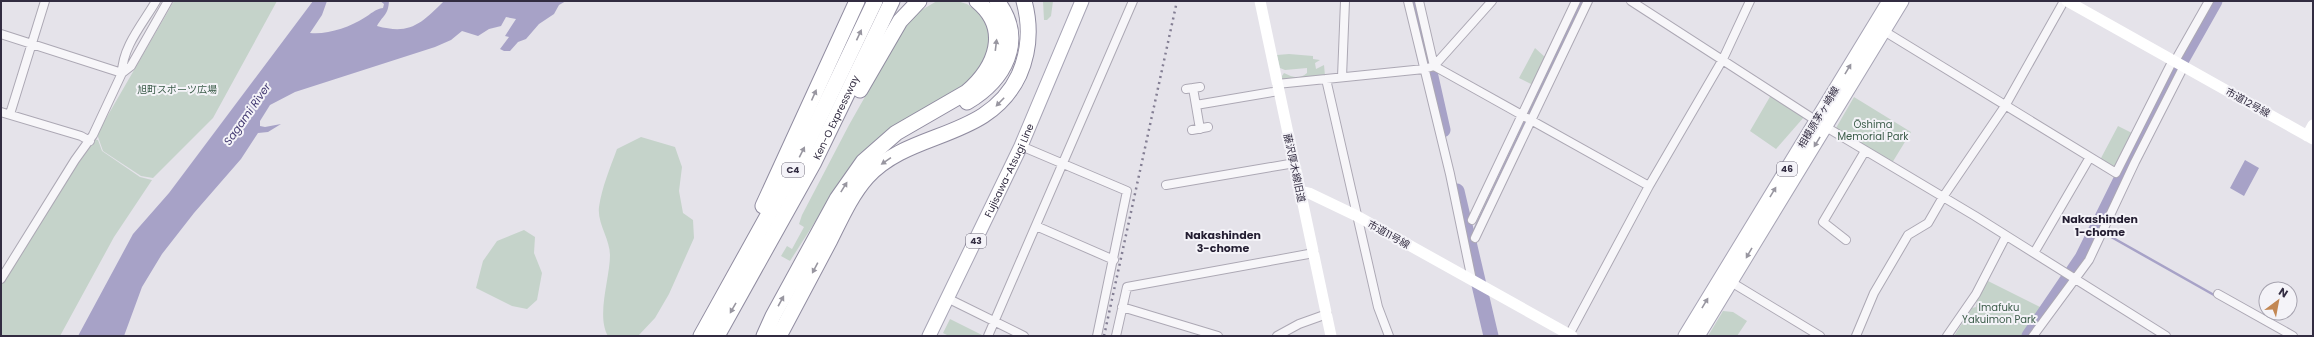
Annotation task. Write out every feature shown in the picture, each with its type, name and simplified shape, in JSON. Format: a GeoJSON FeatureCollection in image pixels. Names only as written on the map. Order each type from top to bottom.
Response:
{"type":"FeatureCollection","features":[{"type":"Feature","properties":{"kind":"highway"},"geometry":{"type":"LineString","coordinates":[[707,335],[856,1]]}},
{"type":"Feature","properties":{"kind":"highway","name":"Ken-O Expressway"},"geometry":{"type":"LineString","coordinates":[[707,335],[802,154],[875,1]]}},
{"type":"Feature","properties":{"kind":"highway","name":"Ken-O Expressway"},"geometry":{"type":"LineString","coordinates":[[707,335],[749,281],[814,162],[892,1]]}},
{"type":"Feature","properties":{"kind":"highway"},"geometry":{"type":"LineString","coordinates":[[749,281],[774,243],[897,26],[919,1]]}},
{"type":"Feature","properties":{"kind":"highway"},"geometry":{"type":"LineString","coordinates":[[764,336],[772,316],[845,185],[873,152],[896,134],[967,92],[976,84],[989,67],[996,49],[996,32],[990,15],[978,1]]}},
{"type":"Feature","properties":{"kind":"highway"},"geometry":{"type":"LineString","coordinates":[[896,134],[966,102],[992,84],[1007,60],[1010,44],[1009,28],[1004,12],[997,1]]}},
{"type":"Feature","properties":{"kind":"highway"},"geometry":{"type":"LineString","coordinates":[[1016,80],[1026,56],[1029,35],[1024,1]]}},
{"type":"Feature","properties":{"kind":"highway"},"geometry":{"type":"LineString","coordinates":[[779,336],[848,205],[867,178],[877,168],[898,154],[978,120],[1002,100],[1016,80],[1030,55],[1034,43],[1036,31],[1035,1]]}},
{"type":"Feature","properties":{"kind":"main road","name":"Fujisawa-Atsugi Line"},"geometry":{"type":"LineString","coordinates":[[929,336],[1021,146],[1082,1]]}},
{"type":"Feature","properties":{"kind":"main road","name":"相模原茅ヶ崎線"},"geometry":{"type":"LineString","coordinates":[[1698,336],[1731,282],[1889,1]]}},
{"type":"Feature","properties":{"kind":"main road","name":"相模原茅ヶ崎線"},"geometry":{"type":"LineString","coordinates":[[1685,336],[1821,124],[1884,31],[1902,1]]}},
{"type":"Feature","properties":{"kind":"street"},"geometry":{"type":"LineString","coordinates":[[10,114],[33,44],[45,1]]}},
{"type":"Feature","properties":{"kind":"street"},"geometry":{"type":"LineString","coordinates":[[1,279],[75,160],[90,141],[122,72],[122,62],[129,47],[156,1]]}},
{"type":"Feature","properties":{"kind":"street"},"geometry":{"type":"LineString","coordinates":[[122,72],[131,66],[168,1]]}},
{"type":"Feature","properties":{"kind":"street"},"geometry":{"type":"LineString","coordinates":[[988,336],[1133,1]]}},
{"type":"Feature","properties":{"kind":"street","name":"藤沢厚木線旧道"},"geometry":{"type":"LineString","coordinates":[[1260,1],[1331,336]]}},
{"type":"Feature","properties":{"kind":"street"},"geometry":{"type":"LineString","coordinates":[[1342,77],[1345,1]]}},
{"type":"Feature","properties":{"kind":"street"},"geometry":{"type":"LineString","coordinates":[[1408,1],[1429,68]]}},
{"type":"Feature","properties":{"kind":"street"},"geometry":{"type":"LineString","coordinates":[[1419,1],[1429,68],[1450,174],[1477,283]]}},
{"type":"Feature","properties":{"kind":"street"},"geometry":{"type":"LineString","coordinates":[[1429,68],[1492,1]]}},
{"type":"Feature","properties":{"kind":"street"},"geometry":{"type":"LineString","coordinates":[[1475,238],[1576,1]]}},
{"type":"Feature","properties":{"kind":"street"},"geometry":{"type":"LineString","coordinates":[[1472,220],[1588,1]]}},
{"type":"Feature","properties":{"kind":"street"},"geometry":{"type":"LineString","coordinates":[[1631,1],[1723,59],[1821,124],[1943,197],[2166,336]]}},
{"type":"Feature","properties":{"kind":"street"},"geometry":{"type":"LineString","coordinates":[[1571,335],[1649,186],[1723,59],[1750,1]]}},
{"type":"Feature","properties":{"kind":"street"},"geometry":{"type":"LineString","coordinates":[[1856,336],[1874,293],[1908,235],[1928,223],[1943,197],[2005,106],[2065,1]]}},
{"type":"Feature","properties":{"kind":"street","name":"市道12号線"},"geometry":{"type":"LineString","coordinates":[[2065,1],[2310,137]]}},
{"type":"Feature","properties":{"kind":"street"},"geometry":{"type":"LineString","coordinates":[[1884,31],[2116,173],[2178,63],[2209,1]]}},
{"type":"Feature","properties":{"kind":"street"},"geometry":{"type":"LineString","coordinates":[[1,34],[122,72]]}},
{"type":"Feature","properties":{"kind":"street"},"geometry":{"type":"LineString","coordinates":[[2033,336],[2071,277],[2101,238],[2178,63]]}},
{"type":"Feature","properties":{"kind":"street"},"geometry":{"type":"LineString","coordinates":[[1196,105],[1326,79],[1429,68],[1527,117],[1649,186]]}},
{"type":"Feature","properties":{"kind":"street"},"geometry":{"type":"LineString","coordinates":[[1326,79],[1378,307],[1389,336]]}},
{"type":"Feature","properties":{"kind":"street"},"geometry":{"type":"LineString","coordinates":[[1193,88],[1200,129]]}},
{"type":"Feature","properties":{"kind":"street"},"geometry":{"type":"LineString","coordinates":[[1,112],[81,136],[90,141]]}},
{"type":"Feature","properties":{"kind":"street"},"geometry":{"type":"LineString","coordinates":[[2310,137],[2313,125]]}},
{"type":"Feature","properties":{"kind":"street"},"geometry":{"type":"LineString","coordinates":[[1021,146],[1128,191],[1097,336]]}},
{"type":"Feature","properties":{"kind":"street"},"geometry":{"type":"LineString","coordinates":[[1846,240],[1823,222],[1865,151]]}},
{"type":"Feature","properties":{"kind":"street"},"geometry":{"type":"LineString","coordinates":[[2034,253],[2090,157]]}},
{"type":"Feature","properties":{"kind":"street"},"geometry":{"type":"LineString","coordinates":[[1166,186],[1294,163]]}},
{"type":"Feature","properties":{"kind":"street","name":"市道11号線"},"geometry":{"type":"LineString","coordinates":[[1300,191],[1309,193],[1357,216],[1571,335]]}},
{"type":"Feature","properties":{"kind":"street"},"geometry":{"type":"LineString","coordinates":[[1036,226],[1114,260]]}},
{"type":"Feature","properties":{"kind":"street"},"geometry":{"type":"LineString","coordinates":[[1947,336],[1976,294],[2006,236]]}},
{"type":"Feature","properties":{"kind":"street"},"geometry":{"type":"LineString","coordinates":[[1116,336],[1127,287],[1314,253]]}},
{"type":"Feature","properties":{"kind":"street"},"geometry":{"type":"LineString","coordinates":[[1731,282],[1820,336]]}},
{"type":"Feature","properties":{"kind":"street"},"geometry":{"type":"LineString","coordinates":[[2218,294],[2294,336]]}},
{"type":"Feature","properties":{"kind":"street"},"geometry":{"type":"LineString","coordinates":[[947,298],[1024,336]]}},
{"type":"Feature","properties":{"kind":"street"},"geometry":{"type":"LineString","coordinates":[[1122,307],[1216,335]]}},
{"type":"Feature","properties":{"kind":"street"},"geometry":{"type":"LineString","coordinates":[[1277,336],[1299,324],[1326,314]]}},
{"type":"Feature","properties":{"kind":"green space","name":"旭町スポーツ広場"},"geometry":{"type":"Polygon","coordinates":[[[174,1],[277,1],[213,118],[153,178],[141,176],[103,151],[97,134],[174,1]]]}},
{"type":"Feature","properties":{"kind":"green space"},"geometry":{"type":"Polygon","coordinates":[[[937,1],[957,1],[967,4],[978,12],[986,22],[991,35],[990,48],[973,80],[838,186],[790,261],[781,256],[787,246],[792,249],[804,227],[799,224],[802,215],[849,125],[905,26],[913,15],[937,1]]]}},
{"type":"Feature","properties":{"kind":"green space"},"geometry":{"type":"Polygon","coordinates":[[[1043,1],[1053,1],[1051,16],[1047,20],[1044,20],[1043,1]]]}},
{"type":"Feature","properties":{"kind":"green space"},"geometry":{"type":"Polygon","coordinates":[[[1535,48],[1546,58],[1533,85],[1519,78],[1535,48]]]}},
{"type":"Feature","properties":{"kind":"green space"},"geometry":{"type":"Polygon","coordinates":[[[1289,54],[1313,56],[1313,59],[1320,60],[1315,63],[1316,69],[1324,65],[1325,76],[1282,80],[1284,73],[1293,77],[1301,77],[1307,73],[1307,68],[1285,70],[1280,68],[1277,55],[1289,54]]]}},
{"type":"Feature","properties":{"kind":"green space"},"geometry":{"type":"Polygon","coordinates":[[[1771,95],[1804,117],[1776,149],[1750,131],[1771,95]]]}},
{"type":"Feature","properties":{"kind":"green space","name":"Ōshima Memorial Park"},"geometry":{"type":"Polygon","coordinates":[[[1854,97],[1911,132],[1892,163],[1836,128],[1854,97]]]}},
{"type":"Feature","properties":{"kind":"green space"},"geometry":{"type":"Polygon","coordinates":[[[2118,126],[2134,134],[2117,167],[2114,168],[2100,160],[2118,126]]]}},
{"type":"Feature","properties":{"kind":"green space"},"geometry":{"type":"Polygon","coordinates":[[[641,137],[675,147],[682,167],[679,191],[683,213],[693,220],[694,238],[669,294],[655,318],[638,336],[608,336],[603,318],[603,308],[610,255],[608,243],[600,219],[600,200],[617,149],[641,137]]]}},
{"type":"Feature","properties":{"kind":"green space"},"geometry":{"type":"Polygon","coordinates":[[[94,139],[98,140],[102,151],[140,177],[152,180],[114,237],[60,336],[1,336],[1,283],[94,139]]]}},
{"type":"Feature","properties":{"kind":"green space"},"geometry":{"type":"Polygon","coordinates":[[[524,230],[535,237],[534,253],[542,273],[537,300],[527,309],[512,306],[476,288],[483,261],[497,241],[524,230]]]}},
{"type":"Feature","properties":{"kind":"green space","name":"Imafuku Yakuimon Park"},"geometry":{"type":"Polygon","coordinates":[[[1988,281],[2042,308],[2024,336],[1954,336],[1972,308],[1976,307],[1977,300],[1988,281]]]}},
{"type":"Feature","properties":{"kind":"green space"},"geometry":{"type":"Polygon","coordinates":[[[1723,311],[1733,312],[1747,321],[1737,336],[1708,336],[1723,311]]]}},
{"type":"Feature","properties":{"kind":"green space"},"geometry":{"type":"Polygon","coordinates":[[[950,319],[984,336],[949,336],[943,333],[950,319]]]}},
{"type":"Feature","properties":{"kind":"water","name":"Sagami River"},"geometry":{"type":"Polygon","coordinates":[[[313,1],[327,1],[322,15],[310,33],[324,33],[345,27],[383,8],[384,4],[380,1],[389,1],[386,13],[377,26],[398,29],[414,26],[428,16],[444,1],[566,1],[559,5],[554,14],[539,24],[526,39],[518,42],[510,51],[500,49],[509,37],[505,36],[516,19],[506,17],[501,26],[489,29],[478,36],[462,31],[451,40],[435,47],[295,92],[270,105],[260,121],[260,126],[265,127],[281,124],[268,132],[258,133],[241,159],[194,213],[162,254],[142,287],[124,336],[78,336],[133,234],[169,193],[313,1]]]}},
{"type":"Feature","properties":{"kind":"water"},"geometry":{"type":"Polygon","coordinates":[[[2245,160],[2259,168],[2244,196],[2230,188],[2245,160]]]}},
{"type":"Feature","properties":{"kind":"waterway"},"geometry":{"type":"LineString","coordinates":[[1414,1],[1443,130]]}},
{"type":"Feature","properties":{"kind":"waterway"},"geometry":{"type":"LineString","coordinates":[[1469,241],[1582,1]]}},
{"type":"Feature","properties":{"kind":"waterway"},"geometry":{"type":"LineString","coordinates":[[2029,336],[2082,258],[2167,86],[2215,1]]}},
{"type":"Feature","properties":{"kind":"waterway"},"geometry":{"type":"LineString","coordinates":[[1457,191],[1491,336]]}},
{"type":"Feature","properties":{"kind":"waterway"},"geometry":{"type":"LineString","coordinates":[[2106,234],[2214,295]]}},
{"type":"Feature","properties":{"kind":"railway"},"geometry":{"type":"LineString","coordinates":[[1104,336],[1177,1]]}},
{"type":"Feature","properties":{"kind":"district","name":"Nakashinden 1-chome"},"geometry":{"type":"Point","coordinates":[2100,225]}},
{"type":"Feature","properties":{"kind":"district","name":"Nakashinden 3-chome"},"geometry":{"type":"Point","coordinates":[1223,241]}}]}
